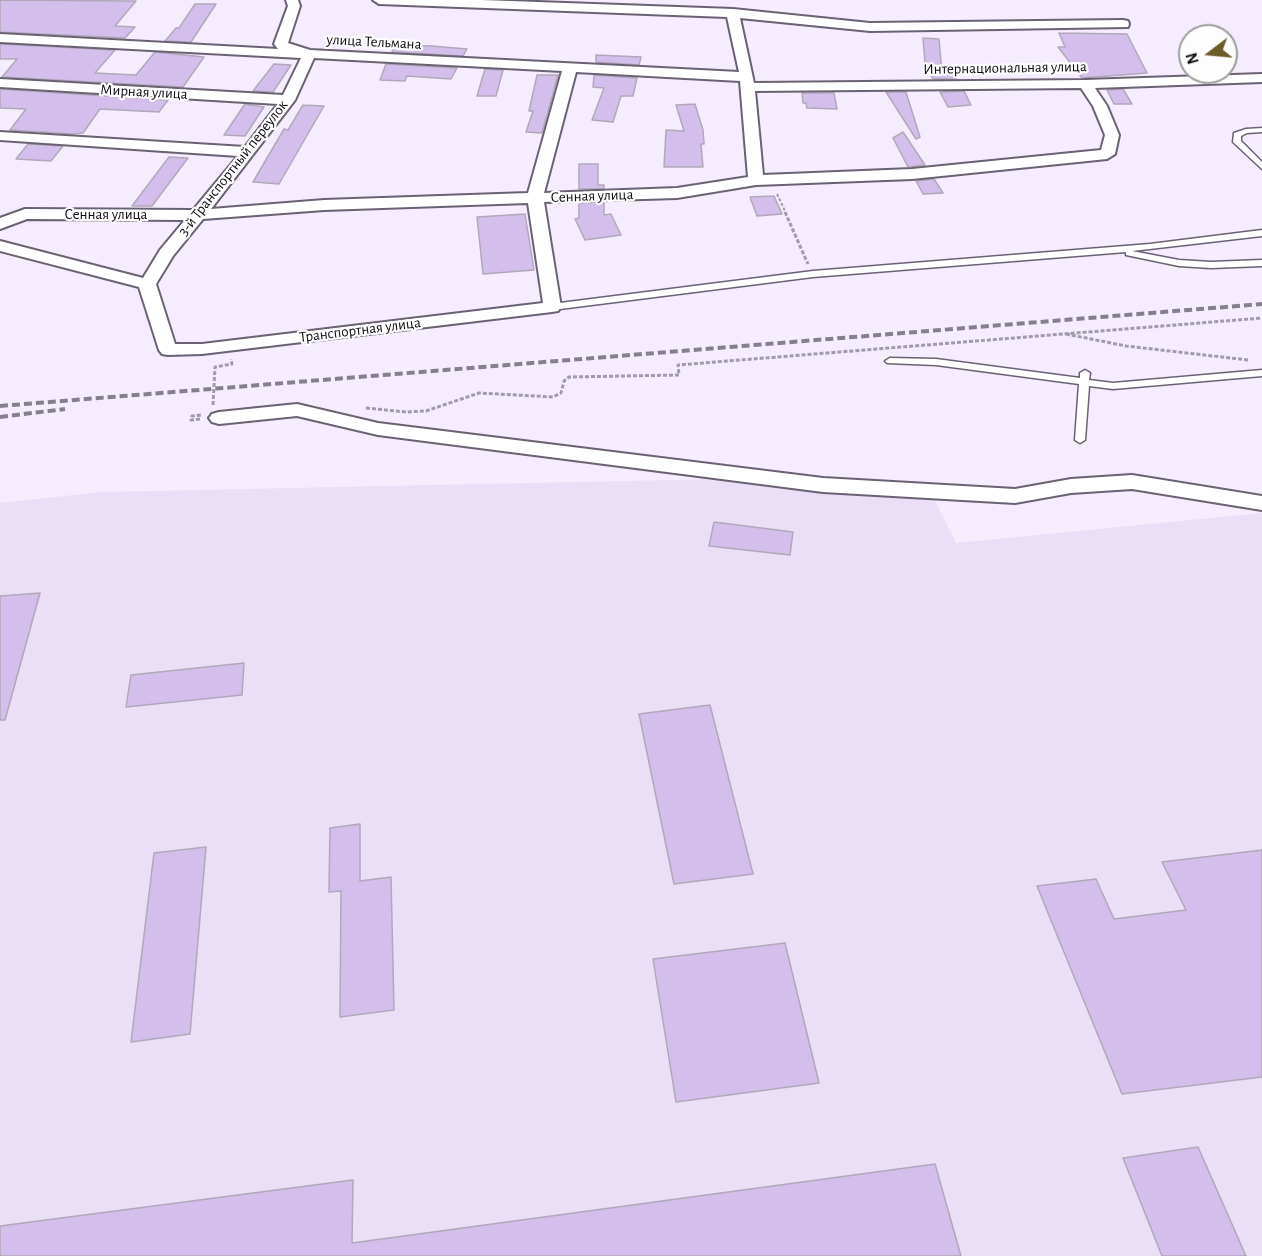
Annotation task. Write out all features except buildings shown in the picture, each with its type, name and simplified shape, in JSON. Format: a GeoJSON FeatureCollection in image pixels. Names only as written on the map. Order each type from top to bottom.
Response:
{"type":"FeatureCollection","features":[{"type":"Feature","properties":{"kind":"street"},"geometry":{"type":"LineString","coordinates":[[292,0],[294,6],[281,44],[286,48],[309,54]]}},
{"type":"Feature","properties":{"kind":"street"},"geometry":{"type":"LineString","coordinates":[[378,0],[733,13],[870,27],[1123,24]]}},
{"type":"Feature","properties":{"kind":"street"},"geometry":{"type":"LineString","coordinates":[[733,13],[747,82],[761,180]]}},
{"type":"Feature","properties":{"kind":"street","name":"улица Тельмана"},"geometry":{"type":"LineString","coordinates":[[0,38],[570,69],[747,82]]}},
{"type":"Feature","properties":{"kind":"street","name":"3-й Транспортный переулок"},"geometry":{"type":"LineString","coordinates":[[147,284],[166,254],[288,100],[309,54]]}},
{"type":"Feature","properties":{"kind":"street"},"geometry":{"type":"LineString","coordinates":[[552,307],[535,198],[570,69]]}},
{"type":"Feature","properties":{"kind":"street","name":"Интернациональная улица"},"geometry":{"type":"LineString","coordinates":[[747,82],[1085,84],[1262,78]]}},
{"type":"Feature","properties":{"kind":"street","name":"Мирная улица"},"geometry":{"type":"LineString","coordinates":[[0,83],[288,100]]}},
{"type":"Feature","properties":{"kind":"street","name":"Сенная улица"},"geometry":{"type":"LineString","coordinates":[[0,224],[25,214],[198,215],[324,205],[677,193],[761,180],[912,174],[1107,154],[1112,135],[1100,106],[1085,84]]}},
{"type":"Feature","properties":{"kind":"street"},"geometry":{"type":"LineString","coordinates":[[0,136],[249,152]]}},
{"type":"Feature","properties":{"kind":"street"},"geometry":{"type":"LineString","coordinates":[[0,246],[147,284]]}},
{"type":"Feature","properties":{"kind":"street","name":"Транспортная улица"},"geometry":{"type":"LineString","coordinates":[[147,284],[168,350],[202,349],[552,307]]}},
{"type":"Feature","properties":{"kind":"street"},"geometry":{"type":"LineString","coordinates":[[219,418],[297,410],[378,429],[823,485],[1015,496],[1071,486],[1132,482],[1262,503]]}},
{"type":"Feature","properties":{"kind":"lane"},"geometry":{"type":"LineString","coordinates":[[1262,130],[1246,131],[1237,135],[1237,142],[1262,167]]}},
{"type":"Feature","properties":{"kind":"lane"},"geometry":{"type":"LineString","coordinates":[[552,307],[813,274],[1117,250],[1262,233]]}},
{"type":"Feature","properties":{"kind":"lane"},"geometry":{"type":"LineString","coordinates":[[1117,250],[1179,263],[1211,265],[1262,263]]}},
{"type":"Feature","properties":{"kind":"lane"},"geometry":{"type":"LineString","coordinates":[[890,361],[936,362],[1085,378],[1113,386],[1262,373]]}},
{"type":"Feature","properties":{"kind":"lane"},"geometry":{"type":"LineString","coordinates":[[1080,440],[1085,378]]}},
{"type":"Feature","properties":{"kind":"path"},"geometry":{"type":"LineString","coordinates":[[761,180],[813,274]]}},
{"type":"Feature","properties":{"kind":"path"},"geometry":{"type":"LineString","coordinates":[[361,408],[406,412],[426,411],[479,393],[553,397],[561,393],[564,381],[569,377],[679,375],[678,365],[1262,318]]}},
{"type":"Feature","properties":{"kind":"path"},"geometry":{"type":"LineString","coordinates":[[1059,333],[1126,346],[1251,360]]}},
{"type":"Feature","properties":{"kind":"shaded area"},"geometry":{"type":"Polygon","coordinates":[[[721,479],[931,493],[956,543],[1262,513],[1262,1256],[0,1256],[0,503],[102,492],[721,479]]]}},
{"type":"Feature","properties":{"kind":"railway"},"geometry":{"type":"LineString","coordinates":[[0,406],[1262,304]]}},
{"type":"Feature","properties":{"kind":"railway"},"geometry":{"type":"LineString","coordinates":[[0,417],[65,409]]}}]}
